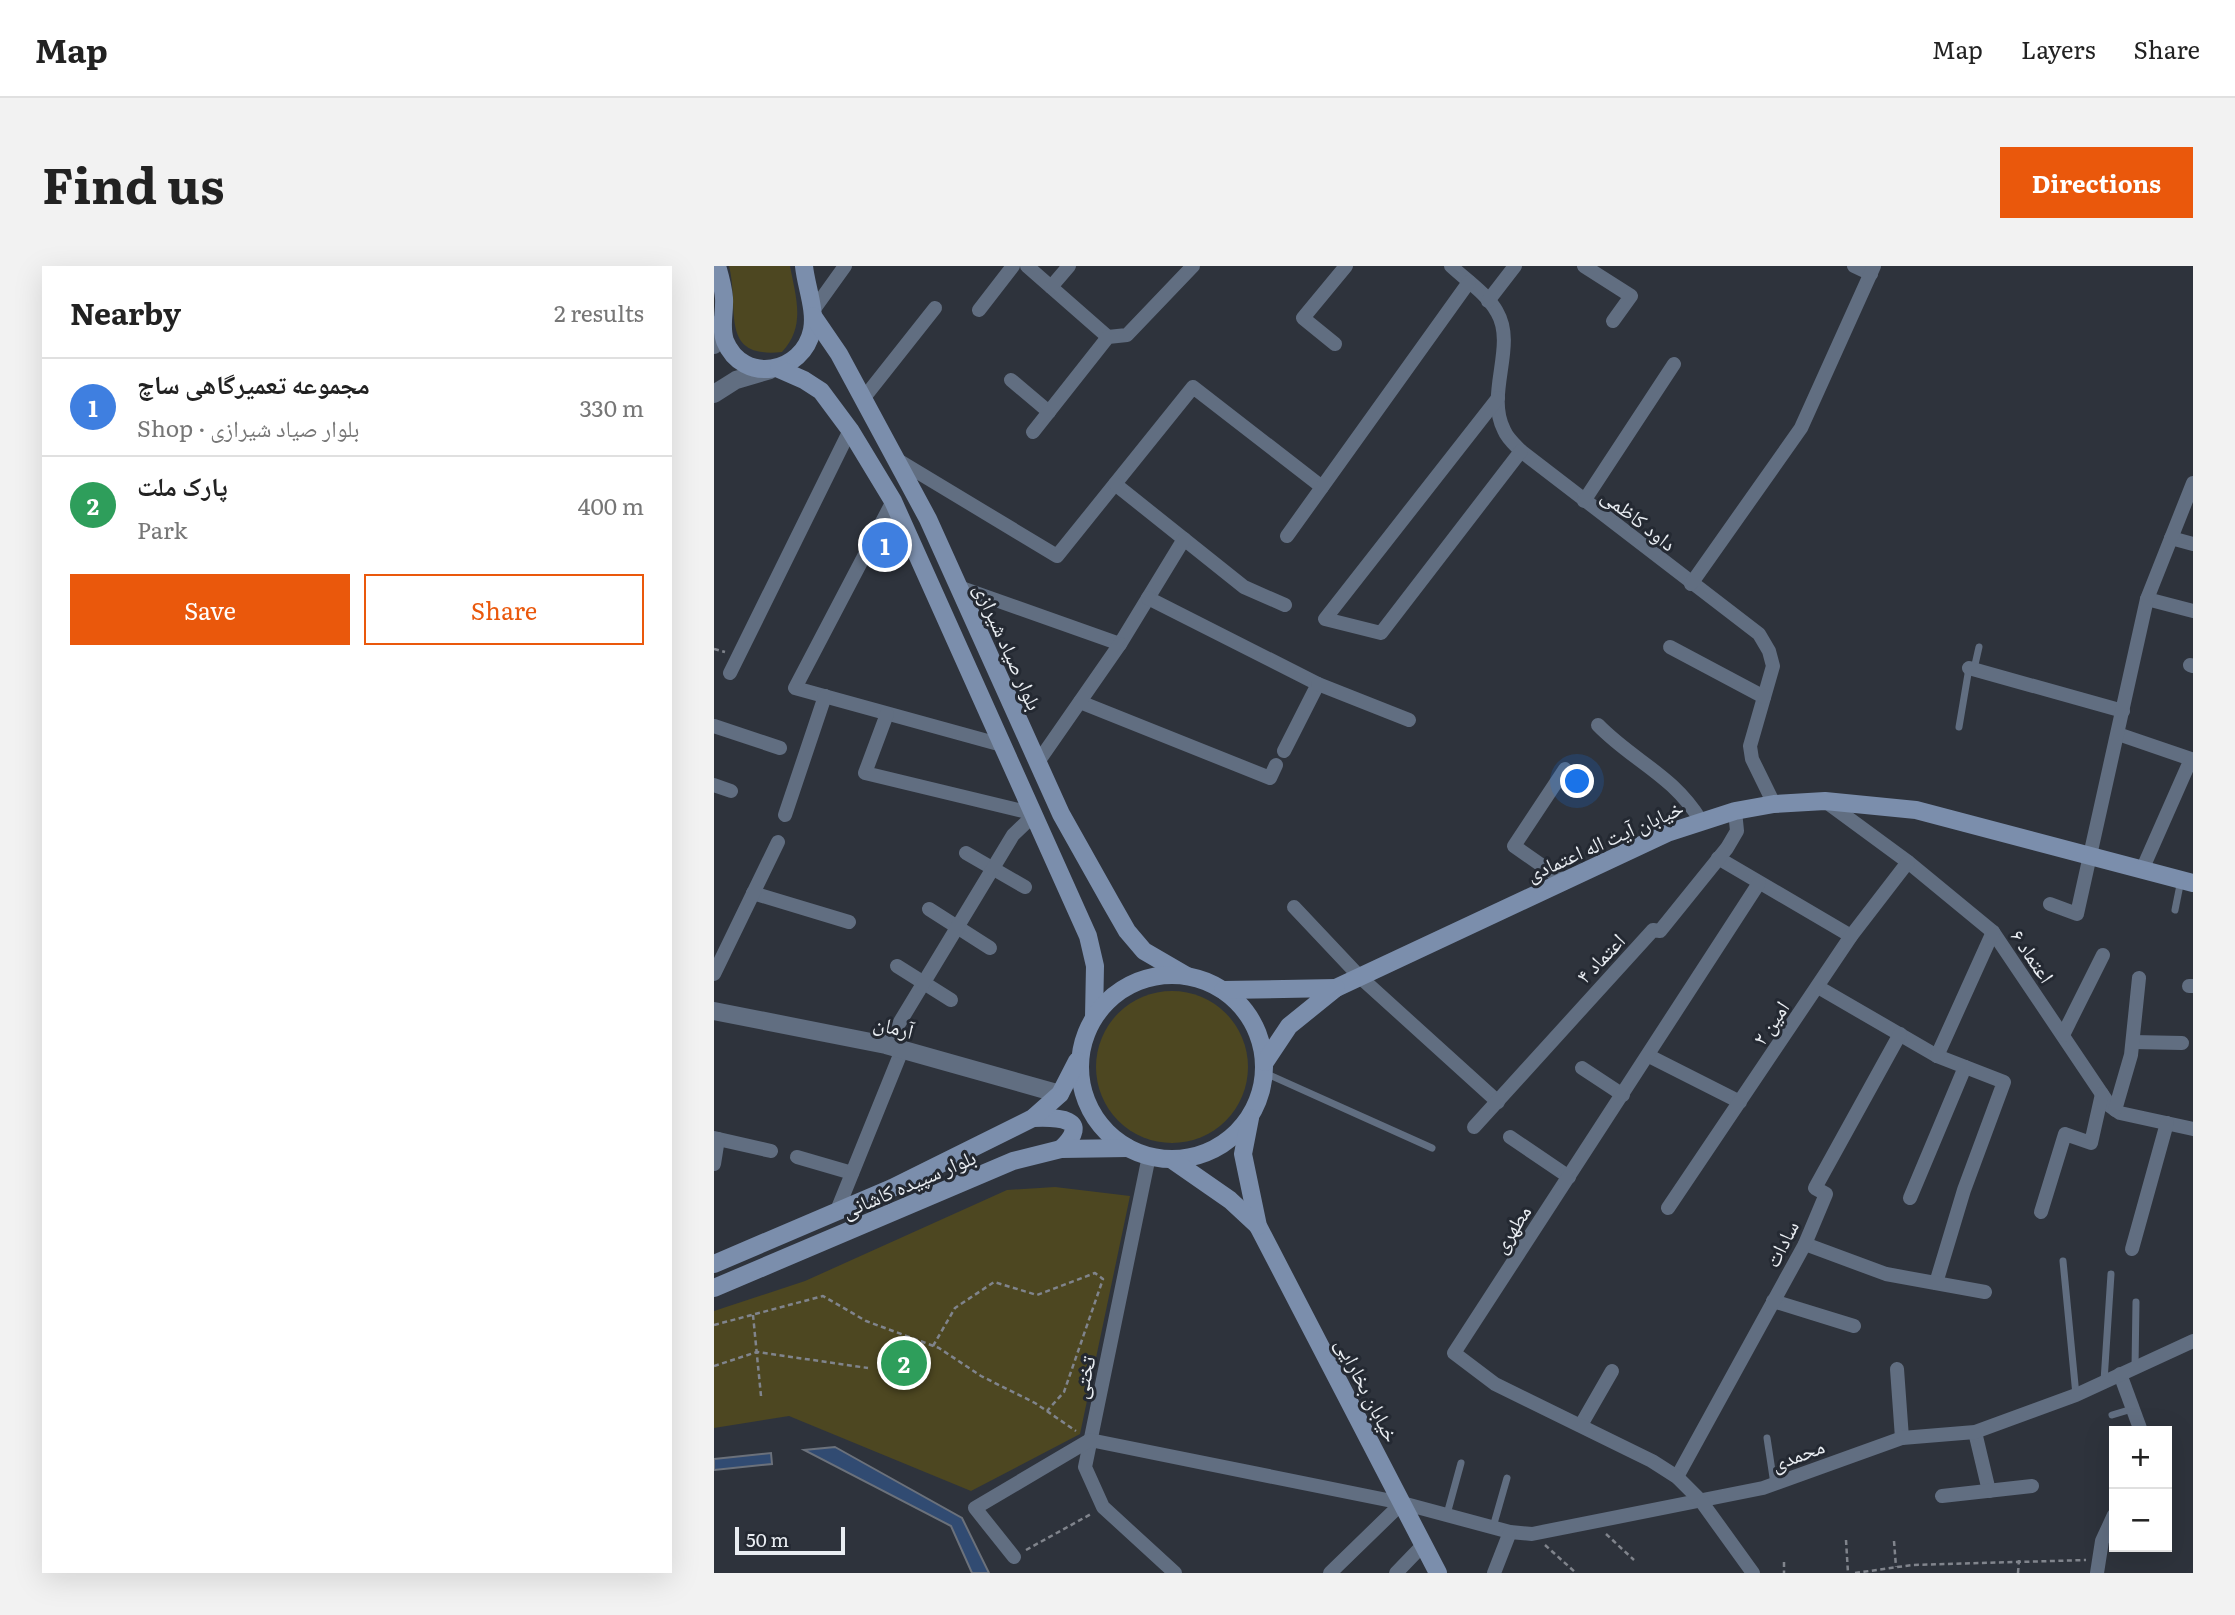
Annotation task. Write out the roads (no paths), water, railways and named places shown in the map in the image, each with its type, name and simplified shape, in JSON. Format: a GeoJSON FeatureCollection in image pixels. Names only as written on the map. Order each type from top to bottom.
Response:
{"type":"FeatureCollection","features":[{"type":"Feature","properties":{"kind":"main road"},"geometry":{"type":"LineString","coordinates":[[717,266],[724,298],[724,338],[735,356],[745,364],[775,369],[804,380],[821,391],[850,430],[893,501],[1035,814],[1092,950],[1094,1017]]}},
{"type":"Feature","properties":{"kind":"main road"},"geometry":{"type":"LineString","coordinates":[[775,369],[804,351],[812,330],[804,266]]}},
{"type":"Feature","properties":{"kind":"main road","name":"بلوار صیاد شیرازی"},"geometry":{"type":"LineString","coordinates":[[812,314],[839,354],[928,519],[1060,814],[1127,931],[1144,951],[1187,976]]}},
{"type":"Feature","properties":{"kind":"main road","name":"خیابان آیت اله اعتمادی"},"geometry":{"type":"LineString","coordinates":[[1336,988],[1667,833],[1735,811],[1774,804],[1825,801],[1916,810],[2187,881]]}},
{"type":"Feature","properties":{"kind":"main road"},"geometry":{"type":"LineString","coordinates":[[1166,975],[1187,976],[1223,990],[1294,991],[1336,988],[1289,1026],[1265,1067],[1260,1096],[1250,1118],[1235,1135],[1216,1148],[1194,1157],[1171,1159],[1149,1156],[1128,1148],[1106,1132],[1090,1109],[1081,1083],[1080,1055],[1094,1017],[1108,1000],[1125,987],[1166,975]]}},
{"type":"Feature","properties":{"kind":"main road"},"geometry":{"type":"LineString","coordinates":[[1223,990],[1244,1009],[1254,1026],[1265,1067]]}},
{"type":"Feature","properties":{"kind":"main road","name":"بلوار سپیده کاشانی"},"geometry":{"type":"LineString","coordinates":[[714,1264],[836,1213],[1033,1118],[1060,1094],[1080,1055]]}},
{"type":"Feature","properties":{"kind":"main road"},"geometry":{"type":"LineString","coordinates":[[1033,1118],[1062,1117],[1071,1123],[1073,1131],[1070,1140],[1061,1149]]}},
{"type":"Feature","properties":{"kind":"main road","name":"خیابان بخارایی"},"geometry":{"type":"LineString","coordinates":[[1250,1118],[1243,1154],[1258,1226],[1438,1573]]}},
{"type":"Feature","properties":{"kind":"main road","name":"بلوار سپیده کاشانی"},"geometry":{"type":"LineString","coordinates":[[714,1288],[1013,1161],[1061,1149],[1128,1148]]}},
{"type":"Feature","properties":{"kind":"main road","name":"خیابان بخارایی"},"geometry":{"type":"LineString","coordinates":[[1171,1159],[1230,1200],[1258,1226]]}},
{"type":"Feature","properties":{"kind":"street"},"geometry":{"type":"LineString","coordinates":[[812,314],[845,266]]}},
{"type":"Feature","properties":{"kind":"street"},"geometry":{"type":"LineString","coordinates":[[979,310],[1013,266]]}},
{"type":"Feature","properties":{"kind":"street"},"geometry":{"type":"LineString","coordinates":[[1027,266],[1108,337]]}},
{"type":"Feature","properties":{"kind":"street"},"geometry":{"type":"LineString","coordinates":[[1051,287],[1069,266]]}},
{"type":"Feature","properties":{"kind":"street"},"geometry":{"type":"LineString","coordinates":[[1033,432],[1108,337],[1127,335],[1193,266]]}},
{"type":"Feature","properties":{"kind":"street"},"geometry":{"type":"LineString","coordinates":[[1335,344],[1303,318],[1346,266]]}},
{"type":"Feature","properties":{"kind":"street","name":"داود کاظمی"},"geometry":{"type":"LineString","coordinates":[[1451,266],[1488,301],[1503,326],[1498,398],[1503,429],[1521,451],[1759,634],[1769,651],[1773,666],[1750,746],[1752,759],[1774,804]]}},
{"type":"Feature","properties":{"kind":"street"},"geometry":{"type":"LineString","coordinates":[[1488,301],[1515,266]]}},
{"type":"Feature","properties":{"kind":"street"},"geometry":{"type":"LineString","coordinates":[[1584,266],[1632,296],[1613,321]]}},
{"type":"Feature","properties":{"kind":"street"},"geometry":{"type":"LineString","coordinates":[[1691,584],[1801,428],[1873,270],[1854,266]]}},
{"type":"Feature","properties":{"kind":"street"},"geometry":{"type":"LineString","coordinates":[[1287,536],[1469,282]]}},
{"type":"Feature","properties":{"kind":"street"},"geometry":{"type":"LineString","coordinates":[[863,399],[935,308]]}},
{"type":"Feature","properties":{"kind":"street"},"geometry":{"type":"LineString","coordinates":[[714,345],[722,321]]}},
{"type":"Feature","properties":{"kind":"street"},"geometry":{"type":"LineString","coordinates":[[1584,500],[1674,364]]}},
{"type":"Feature","properties":{"kind":"street"},"geometry":{"type":"LineString","coordinates":[[714,394],[736,380],[775,369]]}},
{"type":"Feature","properties":{"kind":"street"},"geometry":{"type":"LineString","coordinates":[[1011,380],[1049,412]]}},
{"type":"Feature","properties":{"kind":"street"},"geometry":{"type":"LineString","coordinates":[[896,459],[1057,556],[1193,387],[1322,487]]}},
{"type":"Feature","properties":{"kind":"street"},"geometry":{"type":"LineString","coordinates":[[1498,398],[1325,619],[1381,633],[1521,451]]}},
{"type":"Feature","properties":{"kind":"street"},"geometry":{"type":"LineString","coordinates":[[730,673],[850,430]]}},
{"type":"Feature","properties":{"kind":"street"},"geometry":{"type":"LineString","coordinates":[[2050,904],[2077,914],[2147,599],[2193,483]]}},
{"type":"Feature","properties":{"kind":"street"},"geometry":{"type":"LineString","coordinates":[[1115,484],[1244,587],[1285,605]]}},
{"type":"Feature","properties":{"kind":"street"},"geometry":{"type":"LineString","coordinates":[[893,501],[795,688],[1002,745]]}},
{"type":"Feature","properties":{"kind":"street"},"geometry":{"type":"LineString","coordinates":[[2171,538],[2193,544]]}},
{"type":"Feature","properties":{"kind":"street"},"geometry":{"type":"LineString","coordinates":[[1038,762],[1120,644],[1184,539]]}},
{"type":"Feature","properties":{"kind":"street"},"geometry":{"type":"LineString","coordinates":[[959,587],[1120,644]]}},
{"type":"Feature","properties":{"kind":"street"},"geometry":{"type":"LineString","coordinates":[[1148,598],[1318,684],[1409,720]]}},
{"type":"Feature","properties":{"kind":"street"},"geometry":{"type":"LineString","coordinates":[[2147,599],[2193,611]]}},
{"type":"Feature","properties":{"kind":"street"},"geometry":{"type":"LineString","coordinates":[[1670,647],[1764,697]]}},
{"type":"Feature","properties":{"kind":"street"},"geometry":{"type":"LineString","coordinates":[[1971,669],[2123,711]]}},
{"type":"Feature","properties":{"kind":"street"},"geometry":{"type":"LineString","coordinates":[[1283,751],[1318,684]]}},
{"type":"Feature","properties":{"kind":"street"},"geometry":{"type":"LineString","coordinates":[[785,815],[825,696]]}},
{"type":"Feature","properties":{"kind":"street"},"geometry":{"type":"LineString","coordinates":[[1080,702],[1270,778],[1276,765]]}},
{"type":"Feature","properties":{"kind":"street"},"geometry":{"type":"LineString","coordinates":[[887,713],[865,773],[1035,814]]}},
{"type":"Feature","properties":{"kind":"street"},"geometry":{"type":"LineString","coordinates":[[1598,725],[1618,746],[1669,779],[1701,821]]}},
{"type":"Feature","properties":{"kind":"street"},"geometry":{"type":"LineString","coordinates":[[714,726],[780,748]]}},
{"type":"Feature","properties":{"kind":"street"},"geometry":{"type":"LineString","coordinates":[[2118,734],[2191,759],[2143,870]]}},
{"type":"Feature","properties":{"kind":"street"},"geometry":{"type":"LineString","coordinates":[[1564,881],[1514,846],[1565,769]]}},
{"type":"Feature","properties":{"kind":"street"},"geometry":{"type":"LineString","coordinates":[[714,785],[731,790]]}},
{"type":"Feature","properties":{"kind":"street","name":"اعتماد ۶"},"geometry":{"type":"LineString","coordinates":[[1825,801],[1908,862],[1993,932],[2115,1110]]}},
{"type":"Feature","properties":{"kind":"street","name":"اعتماد ۴"},"geometry":{"type":"LineString","coordinates":[[1474,1128],[1606,978],[1653,930],[1660,931],[1671,920],[1737,831],[1735,811]]}},
{"type":"Feature","properties":{"kind":"street"},"geometry":{"type":"LineString","coordinates":[[836,1213],[852,1174],[894,1048],[923,983],[1013,835],[1035,814]]}},
{"type":"Feature","properties":{"kind":"street"},"geometry":{"type":"LineString","coordinates":[[714,974],[778,842]]}},
{"type":"Feature","properties":{"kind":"street"},"geometry":{"type":"LineString","coordinates":[[966,853],[1025,887]]}},
{"type":"Feature","properties":{"kind":"street"},"geometry":{"type":"LineString","coordinates":[[1718,858],[1852,936]]}},
{"type":"Feature","properties":{"kind":"street","name":"امین ۲"},"geometry":{"type":"LineString","coordinates":[[1668,1208],[1852,936],[1908,862]]}},
{"type":"Feature","properties":{"kind":"street","name":"مطهری"},"geometry":{"type":"LineString","coordinates":[[1752,1572],[1701,1501],[1676,1477],[1581,1425],[1495,1384],[1454,1353],[1759,883]]}},
{"type":"Feature","properties":{"kind":"street"},"geometry":{"type":"LineString","coordinates":[[753,893],[849,922]]}},
{"type":"Feature","properties":{"kind":"street"},"geometry":{"type":"LineString","coordinates":[[1294,907],[1360,977],[1498,1102]]}},
{"type":"Feature","properties":{"kind":"street"},"geometry":{"type":"LineString","coordinates":[[929,909],[990,948]]}},
{"type":"Feature","properties":{"kind":"street"},"geometry":{"type":"LineString","coordinates":[[1937,1055],[1993,932]]}},
{"type":"Feature","properties":{"kind":"street"},"geometry":{"type":"LineString","coordinates":[[2063,1035],[2103,955]]}},
{"type":"Feature","properties":{"kind":"street"},"geometry":{"type":"LineString","coordinates":[[897,967],[951,1000]]}},
{"type":"Feature","properties":{"kind":"street"},"geometry":{"type":"LineString","coordinates":[[2139,978],[2133,1042],[2115,1110],[2193,1129]]}},
{"type":"Feature","properties":{"kind":"street"},"geometry":{"type":"LineString","coordinates":[[1818,987],[1937,1055],[2004,1082],[1960,1202],[1936,1283]]}},
{"type":"Feature","properties":{"kind":"street","name":"آرمان"},"geometry":{"type":"LineString","coordinates":[[714,1011],[894,1048],[1060,1094]]}},
{"type":"Feature","properties":{"kind":"street","name":"سادات"},"geometry":{"type":"LineString","coordinates":[[1676,1477],[1805,1244],[1826,1194],[1815,1188],[1900,1034]]}},
{"type":"Feature","properties":{"kind":"street"},"geometry":{"type":"LineString","coordinates":[[2133,1042],[2182,1043]]}},
{"type":"Feature","properties":{"kind":"street"},"geometry":{"type":"LineString","coordinates":[[1649,1055],[1740,1102]]}},
{"type":"Feature","properties":{"kind":"street"},"geometry":{"type":"LineString","coordinates":[[1910,1198],[1965,1067]]}},
{"type":"Feature","properties":{"kind":"street"},"geometry":{"type":"LineString","coordinates":[[1582,1068],[1623,1095]]}},
{"type":"Feature","properties":{"kind":"street"},"geometry":{"type":"LineString","coordinates":[[2041,1212],[2065,1134],[2091,1143],[2102,1094]]}},
{"type":"Feature","properties":{"kind":"street"},"geometry":{"type":"LineString","coordinates":[[2133,1249],[2167,1123]]}},
{"type":"Feature","properties":{"kind":"street"},"geometry":{"type":"LineString","coordinates":[[1510,1137],[1569,1177]]}},
{"type":"Feature","properties":{"kind":"street"},"geometry":{"type":"LineString","coordinates":[[714,1164],[716,1139],[771,1151]]}},
{"type":"Feature","properties":{"kind":"street","name":"تختی"},"geometry":{"type":"LineString","coordinates":[[1149,1156],[1084,1468],[1102,1507],[1175,1573]]}},
{"type":"Feature","properties":{"kind":"street"},"geometry":{"type":"LineString","coordinates":[[797,1157],[852,1174]]}},
{"type":"Feature","properties":{"kind":"street"},"geometry":{"type":"LineString","coordinates":[[1805,1244],[1886,1274],[1985,1292]]}},
{"type":"Feature","properties":{"kind":"street"},"geometry":{"type":"LineString","coordinates":[[1773,1301],[1854,1326]]}},
{"type":"Feature","properties":{"kind":"street","name":"محمدی"},"geometry":{"type":"LineString","coordinates":[[1090,1440],[1402,1503],[1510,1532],[1532,1534],[1774,1484],[1902,1438],[1975,1432],[2076,1395],[2193,1341]]}},
{"type":"Feature","properties":{"kind":"street"},"geometry":{"type":"LineString","coordinates":[[1897,1369],[1902,1438]]}},
{"type":"Feature","properties":{"kind":"street"},"geometry":{"type":"LineString","coordinates":[[1581,1425],[1612,1371]]}},
{"type":"Feature","properties":{"kind":"street"},"geometry":{"type":"LineString","coordinates":[[2120,1374],[2139,1426]]}},
{"type":"Feature","properties":{"kind":"street"},"geometry":{"type":"LineString","coordinates":[[1975,1432],[1989,1491]]}},
{"type":"Feature","properties":{"kind":"street"},"geometry":{"type":"LineString","coordinates":[[1014,1557],[975,1508],[1090,1440]]}},
{"type":"Feature","properties":{"kind":"street"},"geometry":{"type":"LineString","coordinates":[[1942,1496],[2032,1486]]}},
{"type":"Feature","properties":{"kind":"street"},"geometry":{"type":"LineString","coordinates":[[1330,1573],[1402,1503]]}},
{"type":"Feature","properties":{"kind":"street"},"geometry":{"type":"LineString","coordinates":[[2097,1567],[2109,1530]]}},
{"type":"Feature","properties":{"kind":"street"},"geometry":{"type":"LineString","coordinates":[[1494,1573],[1510,1532]]}},
{"type":"Feature","properties":{"kind":"street"},"geometry":{"type":"LineString","coordinates":[[1396,1573],[1424,1544]]}},
{"type":"Feature","properties":{"kind":"lane"},"geometry":{"type":"LineString","coordinates":[[1959,727],[1971,669],[1979,647]]}},
{"type":"Feature","properties":{"kind":"lane"},"geometry":{"type":"LineString","coordinates":[[2175,910],[2187,881]]}},
{"type":"Feature","properties":{"kind":"lane"},"geometry":{"type":"LineString","coordinates":[[1265,1067],[1432,1148]]}},
{"type":"Feature","properties":{"kind":"lane"},"geometry":{"type":"LineString","coordinates":[[2063,1261],[2076,1395]]}},
{"type":"Feature","properties":{"kind":"lane"},"geometry":{"type":"LineString","coordinates":[[2104,1382],[2111,1274]]}},
{"type":"Feature","properties":{"kind":"lane"},"geometry":{"type":"LineString","coordinates":[[2135,1367],[2136,1303]]}},
{"type":"Feature","properties":{"kind":"lane"},"geometry":{"type":"LineString","coordinates":[[2112,1415],[2132,1409]]}},
{"type":"Feature","properties":{"kind":"lane"},"geometry":{"type":"LineString","coordinates":[[1767,1438],[1774,1484]]}},
{"type":"Feature","properties":{"kind":"lane"},"geometry":{"type":"LineString","coordinates":[[1447,1514],[1461,1463]]}},
{"type":"Feature","properties":{"kind":"lane"},"geometry":{"type":"LineString","coordinates":[[1493,1527],[1507,1478]]}},
{"type":"Feature","properties":{"kind":"place","name":"مجموعه تعمیرگاهی ساچ"},"geometry":{"type":"Point","coordinates":[885,545]}},
{"type":"Feature","properties":{"kind":"place","name":"پارک ملت"},"geometry":{"type":"Point","coordinates":[904,1363]}}]}
